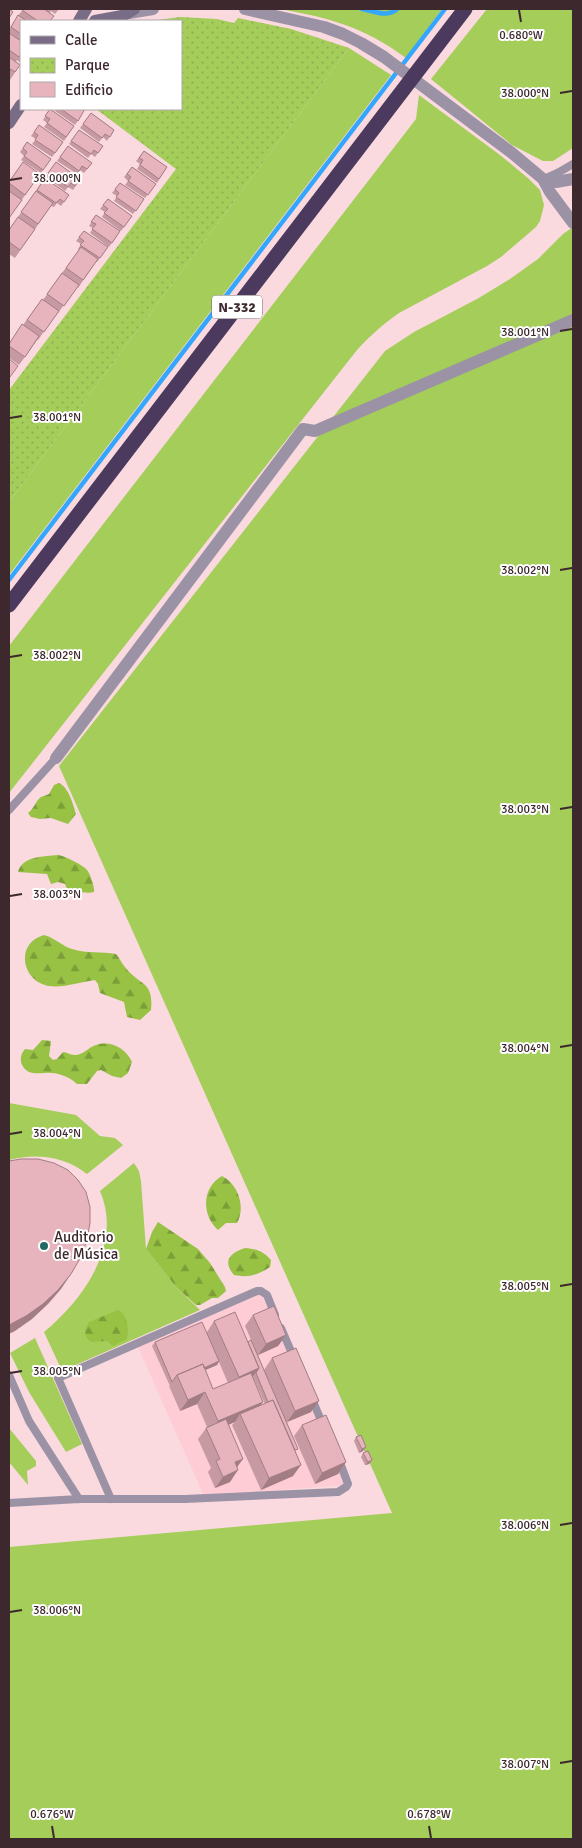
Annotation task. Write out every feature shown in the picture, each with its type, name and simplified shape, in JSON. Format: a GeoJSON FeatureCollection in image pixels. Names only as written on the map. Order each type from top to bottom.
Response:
{"type":"FeatureCollection","features":[{"type":"Feature","properties":{"kind":"highway","name":"N-332"},"geometry":{"type":"LineString","coordinates":[[9,605],[466,9]]}},
{"type":"Feature","properties":{"kind":"street"},"geometry":{"type":"LineString","coordinates":[[80,20],[86,9]]}},
{"type":"Feature","properties":{"kind":"street"},"geometry":{"type":"LineString","coordinates":[[97,9],[107,16],[114,17]]}},
{"type":"Feature","properties":{"kind":"street"},"geometry":{"type":"LineString","coordinates":[[100,20],[122,16],[132,11],[154,9]]}},
{"type":"Feature","properties":{"kind":"street"},"geometry":{"type":"LineString","coordinates":[[240,9],[316,25],[361,42],[440,98],[543,179],[550,192],[572,219]]}},
{"type":"Feature","properties":{"kind":"street"},"geometry":{"type":"LineString","coordinates":[[9,123],[20,106]]}},
{"type":"Feature","properties":{"kind":"street"},"geometry":{"type":"LineString","coordinates":[[543,179],[556,182],[568,180]]}},
{"type":"Feature","properties":{"kind":"street"},"geometry":{"type":"LineString","coordinates":[[56,758],[303,429],[315,431],[573,320]]}},
{"type":"Feature","properties":{"kind":"lane"},"geometry":{"type":"LineString","coordinates":[[543,179],[573,164]]}},
{"type":"Feature","properties":{"kind":"lane"},"geometry":{"type":"LineString","coordinates":[[9,810],[56,758]]}},
{"type":"Feature","properties":{"kind":"lane"},"geometry":{"type":"LineString","coordinates":[[111,1498],[58,1378],[261,1291],[267,1295],[298,1366]]}},
{"type":"Feature","properties":{"kind":"lane"},"geometry":{"type":"LineString","coordinates":[[9,1375],[29,1421],[79,1499]]}},
{"type":"Feature","properties":{"kind":"lane"},"geometry":{"type":"LineString","coordinates":[[309,1392],[328,1436]]}},
{"type":"Feature","properties":{"kind":"lane"},"geometry":{"type":"LineString","coordinates":[[9,1503],[79,1499],[185,1498],[338,1492],[348,1484],[336,1454]]}},
{"type":"Feature","properties":{"kind":"shaded area"},"geometry":{"type":"Polygon","coordinates":[[[261,1292],[345,1485],[204,1496],[138,1347],[261,1292]]]}},
{"type":"Feature","properties":{"kind":"green space"},"geometry":{"type":"Polygon","coordinates":[[[280,9],[442,9],[406,58],[391,47],[346,25],[280,9]]]}},
{"type":"Feature","properties":{"kind":"green space"},"geometry":{"type":"Polygon","coordinates":[[[487,9],[573,9],[573,148],[553,161],[543,161],[512,145],[431,79],[487,9]]]}},
{"type":"Feature","properties":{"kind":"green space"},"geometry":{"type":"Polygon","coordinates":[[[180,17],[217,19],[234,23],[238,18],[291,29],[349,48],[9,502],[9,390],[176,169],[97,110],[182,110],[182,20],[158,20],[180,17]]]}},
{"type":"Feature","properties":{"kind":"green space"},"geometry":{"type":"Polygon","coordinates":[[[349,48],[391,75],[9,575],[9,502],[349,48]]]}},
{"type":"Feature","properties":{"kind":"green space"},"geometry":{"type":"Polygon","coordinates":[[[419,95],[500,155],[540,190],[544,205],[540,221],[536,227],[501,257],[399,313],[377,330],[357,350],[9,793],[9,646],[416,119],[419,95]]]}},
{"type":"Feature","properties":{"kind":"green space"},"geometry":{"type":"Polygon","coordinates":[[[573,227],[573,1839],[9,1839],[9,1547],[392,1513],[59,766],[385,351],[414,332],[477,299],[510,279],[538,259],[563,234],[573,227]]]}},
{"type":"Feature","properties":{"kind":"green space"},"geometry":{"type":"Polygon","coordinates":[[[59,783],[68,792],[76,814],[68,824],[51,818],[40,819],[31,817],[28,813],[38,800],[49,794],[54,785],[59,783]]]}},
{"type":"Feature","properties":{"kind":"green space"},"geometry":{"type":"Polygon","coordinates":[[[58,855],[74,861],[87,870],[90,874],[94,892],[67,889],[65,884],[58,882],[51,884],[47,874],[18,872],[24,862],[35,858],[58,855]]]}},
{"type":"Feature","properties":{"kind":"green space"},"geometry":{"type":"Polygon","coordinates":[[[44,935],[68,948],[78,951],[116,954],[130,973],[148,988],[151,1010],[140,1020],[127,1017],[124,1002],[100,993],[95,980],[60,986],[49,986],[40,983],[27,970],[25,953],[35,939],[44,935]]]}},
{"type":"Feature","properties":{"kind":"green space"},"geometry":{"type":"Polygon","coordinates":[[[42,1040],[51,1041],[49,1056],[53,1060],[57,1059],[63,1052],[77,1055],[96,1045],[112,1044],[122,1049],[132,1062],[128,1073],[121,1078],[101,1070],[97,1071],[87,1084],[77,1084],[58,1074],[29,1072],[22,1065],[21,1055],[25,1049],[33,1050],[42,1040]]]}},
{"type":"Feature","properties":{"kind":"green space"},"geometry":{"type":"Polygon","coordinates":[[[9,1103],[76,1115],[100,1136],[115,1138],[123,1145],[87,1174],[69,1163],[50,1158],[29,1157],[9,1160],[9,1103]]]}},
{"type":"Feature","properties":{"kind":"green space"},"geometry":{"type":"Polygon","coordinates":[[[134,1163],[139,1171],[141,1181],[146,1249],[176,1287],[200,1310],[62,1371],[44,1332],[73,1304],[96,1269],[107,1231],[106,1211],[100,1191],[134,1163]]]}},
{"type":"Feature","properties":{"kind":"green space"},"geometry":{"type":"Polygon","coordinates":[[[222,1176],[236,1190],[241,1210],[237,1223],[226,1223],[218,1230],[212,1224],[209,1217],[206,1202],[207,1194],[211,1187],[222,1176]]]}},
{"type":"Feature","properties":{"kind":"green space"},"geometry":{"type":"Polygon","coordinates":[[[158,1222],[198,1249],[210,1263],[226,1291],[218,1298],[212,1298],[200,1305],[196,1305],[176,1287],[146,1249],[158,1222]]]}},
{"type":"Feature","properties":{"kind":"green space"},"geometry":{"type":"Polygon","coordinates":[[[245,1248],[265,1254],[271,1260],[270,1267],[253,1275],[234,1275],[230,1270],[229,1258],[235,1252],[245,1248]]]}},
{"type":"Feature","properties":{"kind":"green space"},"geometry":{"type":"Polygon","coordinates":[[[118,1310],[124,1315],[127,1323],[127,1339],[113,1346],[107,1341],[91,1342],[88,1340],[85,1333],[89,1322],[118,1310]]]}},
{"type":"Feature","properties":{"kind":"green space"},"geometry":{"type":"Polygon","coordinates":[[[35,1338],[82,1444],[66,1452],[29,1392],[10,1353],[35,1338]]]}},
{"type":"Feature","properties":{"kind":"green space"},"geometry":{"type":"Polygon","coordinates":[[[9,1428],[36,1461],[36,1466],[27,1471],[28,1485],[9,1462],[9,1428]]]}},
{"type":"Feature","properties":{"kind":"building"},"geometry":{"type":"Polygon","coordinates":[[[9,9],[13,12],[9,18],[9,9]]]}},
{"type":"Feature","properties":{"kind":"building"},"geometry":{"type":"Polygon","coordinates":[[[44,9],[54,16],[51,20],[37,20],[22,10],[44,9]]]}},
{"type":"Feature","properties":{"kind":"building"},"geometry":{"type":"Polygon","coordinates":[[[18,15],[26,20],[20,20],[20,33],[11,27],[18,15]]]}},
{"type":"Feature","properties":{"kind":"building"},"geometry":{"type":"Polygon","coordinates":[[[9,33],[20,40],[20,56],[19,57],[9,50],[9,33]]]}},
{"type":"Feature","properties":{"kind":"building"},"geometry":{"type":"Polygon","coordinates":[[[9,57],[20,65],[15,72],[11,69],[9,72],[9,57]]]}},
{"type":"Feature","properties":{"kind":"building"},"geometry":{"type":"Polygon","coordinates":[[[51,110],[74,126],[66,137],[47,123],[50,119],[45,116],[51,110]]]}},
{"type":"Feature","properties":{"kind":"building"},"geometry":{"type":"Polygon","coordinates":[[[62,110],[84,110],[78,121],[62,110]]]}},
{"type":"Feature","properties":{"kind":"building"},"geometry":{"type":"Polygon","coordinates":[[[91,113],[114,130],[110,137],[105,134],[102,138],[83,124],[91,113]]]}},
{"type":"Feature","properties":{"kind":"building"},"geometry":{"type":"Polygon","coordinates":[[[39,125],[63,142],[55,153],[35,140],[38,135],[34,132],[39,125]]]}},
{"type":"Feature","properties":{"kind":"building"},"geometry":{"type":"Polygon","coordinates":[[[79,130],[103,146],[98,153],[94,150],[91,154],[71,141],[79,130]]]}},
{"type":"Feature","properties":{"kind":"building"},"geometry":{"type":"Polygon","coordinates":[[[27,142],[51,159],[43,170],[24,156],[27,152],[23,148],[27,142]]]}},
{"type":"Feature","properties":{"kind":"building"},"geometry":{"type":"Polygon","coordinates":[[[68,146],[92,163],[87,169],[82,166],[79,171],[60,157],[68,146]]]}},
{"type":"Feature","properties":{"kind":"building"},"geometry":{"type":"Polygon","coordinates":[[[144,151],[167,167],[159,179],[140,165],[143,160],[139,158],[144,151]]]}},
{"type":"Feature","properties":{"kind":"building"},"geometry":{"type":"Polygon","coordinates":[[[23,162],[40,174],[25,195],[9,183],[23,162]]]}},
{"type":"Feature","properties":{"kind":"building"},"geometry":{"type":"Polygon","coordinates":[[[56,162],[80,179],[75,186],[71,183],[68,187],[48,173],[56,162]]]}},
{"type":"Feature","properties":{"kind":"building"},"geometry":{"type":"Polygon","coordinates":[[[132,167],[156,184],[148,195],[128,181],[131,177],[127,174],[132,167]]]}},
{"type":"Feature","properties":{"kind":"building"},"geometry":{"type":"Polygon","coordinates":[[[45,178],[69,195],[64,202],[60,199],[56,203],[37,190],[45,178]]]}},
{"type":"Feature","properties":{"kind":"building"},"geometry":{"type":"Polygon","coordinates":[[[120,183],[144,199],[136,211],[116,197],[119,193],[115,189],[120,183]]]}},
{"type":"Feature","properties":{"kind":"building"},"geometry":{"type":"Polygon","coordinates":[[[9,191],[22,200],[9,218],[9,191]]]}},
{"type":"Feature","properties":{"kind":"building"},"geometry":{"type":"Polygon","coordinates":[[[36,191],[53,203],[38,224],[21,212],[36,191]]]}},
{"type":"Feature","properties":{"kind":"building"},"geometry":{"type":"Polygon","coordinates":[[[108,199],[132,216],[124,227],[104,213],[108,209],[103,205],[108,199]]]}},
{"type":"Feature","properties":{"kind":"building"},"geometry":{"type":"Polygon","coordinates":[[[96,215],[120,231],[112,243],[92,229],[96,224],[91,222],[96,215]]]}},
{"type":"Feature","properties":{"kind":"building"},"geometry":{"type":"Polygon","coordinates":[[[18,217],[35,229],[20,250],[9,242],[9,230],[18,217]]]}},
{"type":"Feature","properties":{"kind":"building"},"geometry":{"type":"Polygon","coordinates":[[[84,231],[108,247],[100,258],[80,245],[84,241],[79,237],[84,231]]]}},
{"type":"Feature","properties":{"kind":"building"},"geometry":{"type":"Polygon","coordinates":[[[81,247],[98,259],[83,280],[66,268],[81,247]]]}},
{"type":"Feature","properties":{"kind":"building"},"geometry":{"type":"Polygon","coordinates":[[[62,273],[79,285],[64,306],[47,294],[62,273]]]}},
{"type":"Feature","properties":{"kind":"building"},"geometry":{"type":"Polygon","coordinates":[[[42,299],[59,311],[44,332],[27,320],[42,299]]]}},
{"type":"Feature","properties":{"kind":"building"},"geometry":{"type":"Polygon","coordinates":[[[22,324],[39,336],[25,357],[9,346],[22,324]]]}},
{"type":"Feature","properties":{"kind":"building"},"geometry":{"type":"Polygon","coordinates":[[[9,359],[18,366],[10,377],[9,376],[9,359]]]}},
{"type":"Feature","properties":{"kind":"building","name":"Auditorio de Música"},"geometry":{"type":"Polygon","coordinates":[[[38,1159],[54,1163],[68,1170],[86,1192],[90,1207],[90,1223],[81,1257],[71,1274],[43,1304],[9,1325],[9,1161],[38,1159]]]}},
{"type":"Feature","properties":{"kind":"building"},"geometry":{"type":"Polygon","coordinates":[[[274,1306],[286,1335],[266,1344],[253,1315],[274,1306]]]}},
{"type":"Feature","properties":{"kind":"building"},"geometry":{"type":"Polygon","coordinates":[[[235,1312],[259,1368],[239,1377],[214,1321],[235,1312]]]}},
{"type":"Feature","properties":{"kind":"building"},"geometry":{"type":"Polygon","coordinates":[[[202,1322],[219,1361],[204,1368],[203,1364],[177,1375],[172,1382],[155,1342],[202,1322]]]}},
{"type":"Feature","properties":{"kind":"building"},"geometry":{"type":"Polygon","coordinates":[[[251,1340],[298,1449],[295,1450],[273,1400],[268,1402],[256,1373],[259,1368],[248,1342],[251,1340]]]}},
{"type":"Feature","properties":{"kind":"building"},"geometry":{"type":"Polygon","coordinates":[[[296,1348],[319,1401],[295,1411],[272,1358],[296,1348]]]}},
{"type":"Feature","properties":{"kind":"building"},"geometry":{"type":"Polygon","coordinates":[[[203,1364],[213,1389],[251,1373],[263,1402],[218,1421],[205,1392],[188,1400],[177,1375],[203,1364]]]}},
{"type":"Feature","properties":{"kind":"building"},"geometry":{"type":"Polygon","coordinates":[[[273,1400],[301,1465],[269,1478],[240,1414],[273,1400]]]}},
{"type":"Feature","properties":{"kind":"building"},"geometry":{"type":"Polygon","coordinates":[[[326,1415],[346,1462],[322,1473],[302,1425],[326,1415]]]}},
{"type":"Feature","properties":{"kind":"building"},"geometry":{"type":"Polygon","coordinates":[[[226,1419],[243,1459],[235,1462],[238,1470],[223,1477],[216,1461],[220,1459],[206,1428],[226,1419]]]}},
{"type":"Feature","properties":{"kind":"building"},"geometry":{"type":"Polygon","coordinates":[[[361,1435],[366,1447],[362,1449],[356,1437],[361,1435]]]}},
{"type":"Feature","properties":{"kind":"building"},"geometry":{"type":"Polygon","coordinates":[[[368,1451],[372,1460],[368,1462],[363,1453],[368,1451]]]}},
{"type":"Feature","properties":{"kind":"waterway"},"geometry":{"type":"LineString","coordinates":[[362,9],[385,13],[393,12],[397,9]]}},
{"type":"Feature","properties":{"kind":"waterway"},"geometry":{"type":"LineString","coordinates":[[9,580],[445,9]]}},
{"type":"Feature","properties":{"kind":"place","name":"Auditorio de Música"},"geometry":{"type":"Point","coordinates":[44,1246]}}]}
